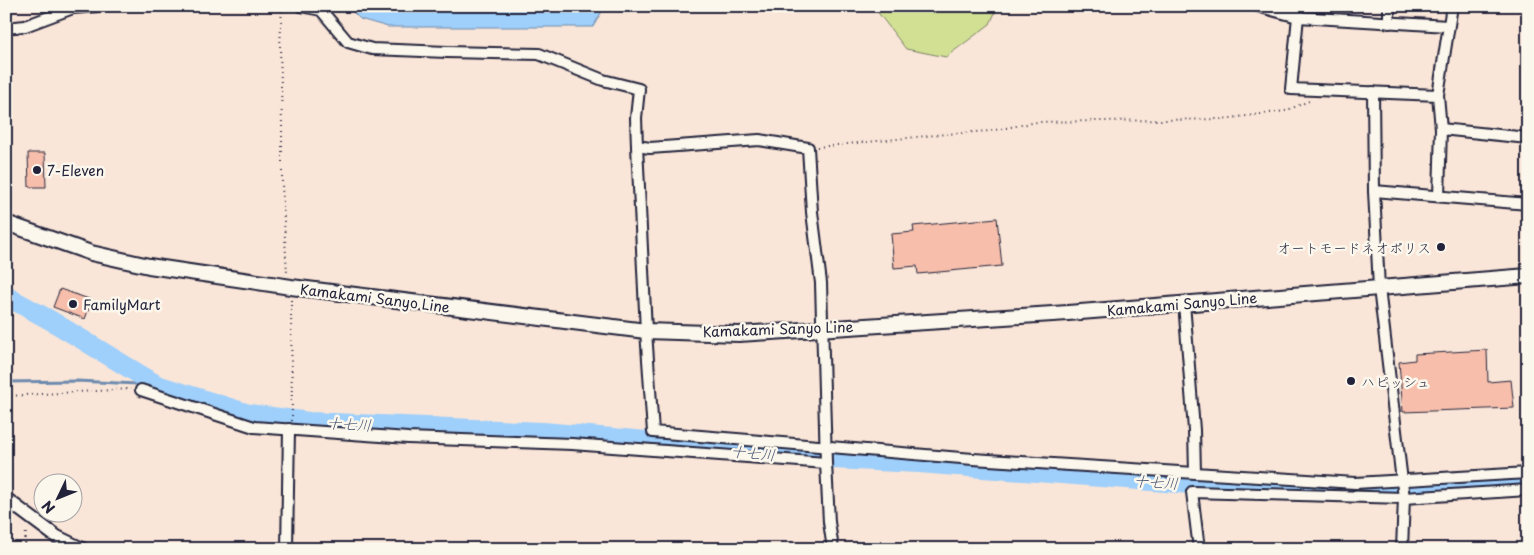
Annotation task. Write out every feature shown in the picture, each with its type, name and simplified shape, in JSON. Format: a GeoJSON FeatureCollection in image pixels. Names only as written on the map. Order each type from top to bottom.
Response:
{"type":"FeatureCollection","features":[{"type":"Feature","properties":{"kind":"main road","name":"Kamakami Sanyo Line"},"geometry":{"type":"LineString","coordinates":[[6,223],[91,253],[149,266],[291,287],[646,330],[739,334],[1068,313],[1528,276]]}},
{"type":"Feature","properties":{"kind":"street"},"geometry":{"type":"LineString","coordinates":[[6,28],[25,26],[73,8],[98,6]]}},
{"type":"Feature","properties":{"kind":"street"},"geometry":{"type":"LineString","coordinates":[[301,6],[321,10],[348,42],[372,49],[539,54],[603,80],[639,89],[636,118],[637,146],[653,432],[973,459],[1355,483],[1528,473]]}},
{"type":"Feature","properties":{"kind":"street"},"geometry":{"type":"LineString","coordinates":[[1257,6],[1298,18],[1448,26]]}},
{"type":"Feature","properties":{"kind":"street"},"geometry":{"type":"LineString","coordinates":[[1299,6],[1291,89],[1438,95]]}},
{"type":"Feature","properties":{"kind":"street"},"geometry":{"type":"LineString","coordinates":[[1389,23],[1390,6]]}},
{"type":"Feature","properties":{"kind":"street"},"geometry":{"type":"LineString","coordinates":[[1439,196],[1441,129],[1438,95],[1452,6]]}},
{"type":"Feature","properties":{"kind":"street"},"geometry":{"type":"LineString","coordinates":[[1373,92],[1374,191],[1379,288],[1404,498],[1402,549]]}},
{"type":"Feature","properties":{"kind":"street"},"geometry":{"type":"LineString","coordinates":[[1441,129],[1528,138]]}},
{"type":"Feature","properties":{"kind":"street"},"geometry":{"type":"LineString","coordinates":[[637,146],[650,148],[758,140],[808,148],[812,212],[821,283],[826,463],[829,522],[833,549]]}},
{"type":"Feature","properties":{"kind":"street"},"geometry":{"type":"LineString","coordinates":[[1374,191],[1528,204]]}},
{"type":"Feature","properties":{"kind":"street"},"geometry":{"type":"LineString","coordinates":[[1184,304],[1194,430],[1195,473]]}},
{"type":"Feature","properties":{"kind":"street"},"geometry":{"type":"LineString","coordinates":[[141,390],[254,427],[408,438],[572,444],[826,463]]}},
{"type":"Feature","properties":{"kind":"street"},"geometry":{"type":"LineString","coordinates":[[287,549],[290,429]]}},
{"type":"Feature","properties":{"kind":"street"},"geometry":{"type":"LineString","coordinates":[[1199,549],[1192,492],[1404,498],[1528,490]]}},
{"type":"Feature","properties":{"kind":"street"},"geometry":{"type":"LineString","coordinates":[[6,499],[32,519]]}},
{"type":"Feature","properties":{"kind":"street"},"geometry":{"type":"LineString","coordinates":[[36,522],[57,537],[82,549]]}},
{"type":"Feature","properties":{"kind":"path"},"geometry":{"type":"LineString","coordinates":[[282,6],[280,47],[282,185],[286,270],[291,287],[292,417]]}},
{"type":"Feature","properties":{"kind":"path"},"geometry":{"type":"LineString","coordinates":[[808,148],[990,131],[1037,122],[1223,119],[1285,111],[1312,100],[1319,90]]}},
{"type":"Feature","properties":{"kind":"path"},"geometry":{"type":"LineString","coordinates":[[6,396],[129,388],[141,390]]}},
{"type":"Feature","properties":{"kind":"path"},"geometry":{"type":"LineString","coordinates":[[25,549],[26,530],[32,519]]}},
{"type":"Feature","properties":{"kind":"green space"},"geometry":{"type":"Polygon","coordinates":[[[873,6],[998,6],[990,24],[946,57],[906,49],[873,6]]]}},
{"type":"Feature","properties":{"kind":"water"},"geometry":{"type":"Polygon","coordinates":[[[347,6],[605,6],[593,27],[388,27],[360,19],[347,6]]]}},
{"type":"Feature","properties":{"kind":"building","name":"7-Eleven"},"geometry":{"type":"Polygon","coordinates":[[[28,153],[45,153],[46,187],[29,187],[28,153]]]}},
{"type":"Feature","properties":{"kind":"building"},"geometry":{"type":"Polygon","coordinates":[[[997,218],[1002,266],[918,274],[917,266],[894,268],[891,234],[914,232],[913,226],[997,218]]]}},
{"type":"Feature","properties":{"kind":"building","name":"FamilyMart"},"geometry":{"type":"Polygon","coordinates":[[[60,289],[92,300],[85,319],[53,307],[60,289]]]}},
{"type":"Feature","properties":{"kind":"building"},"geometry":{"type":"Polygon","coordinates":[[[1487,350],[1488,382],[1511,380],[1514,408],[1403,412],[1399,362],[1415,360],[1415,354],[1487,350]]]}},
{"type":"Feature","properties":{"kind":"waterway","name":"十七川"},"geometry":{"type":"LineString","coordinates":[[6,296],[50,320],[157,385],[249,414],[309,422],[543,432],[704,446],[810,458],[919,463],[1204,485],[1343,489],[1410,488],[1528,481]]}},
{"type":"Feature","properties":{"kind":"waterway"},"geometry":{"type":"LineString","coordinates":[[6,382],[77,381],[157,385]]}},
{"type":"Feature","properties":{"kind":"place","name":"7-Eleven"},"geometry":{"type":"Point","coordinates":[37,170]}},
{"type":"Feature","properties":{"kind":"place","name":"オートモードネオポリス"},"geometry":{"type":"Point","coordinates":[1441,247]}},
{"type":"Feature","properties":{"kind":"place","name":"FamilyMart"},"geometry":{"type":"Point","coordinates":[73,304]}},
{"type":"Feature","properties":{"kind":"place","name":"ハピッシュ"},"geometry":{"type":"Point","coordinates":[1351,381]}}]}
